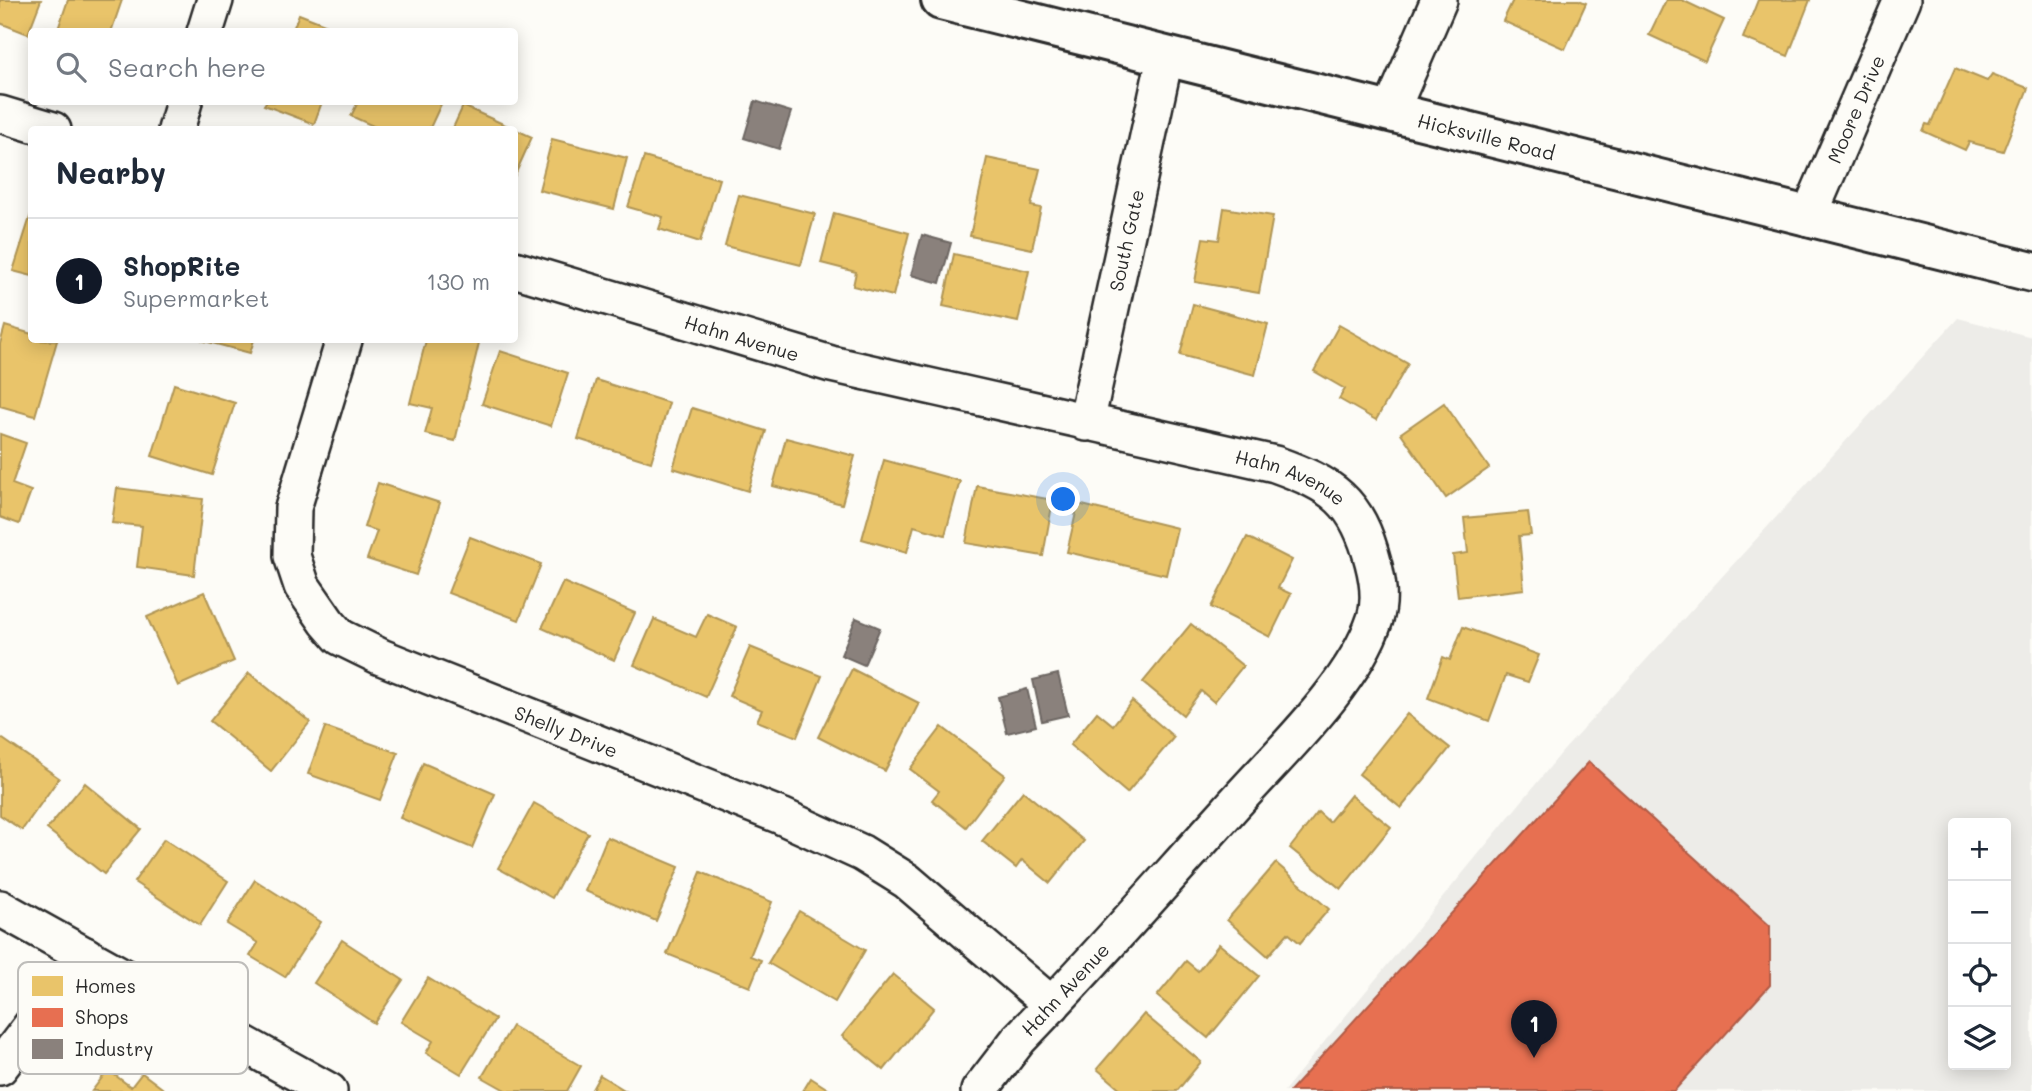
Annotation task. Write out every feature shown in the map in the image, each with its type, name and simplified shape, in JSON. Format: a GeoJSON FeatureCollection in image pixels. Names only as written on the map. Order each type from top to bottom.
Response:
{"type":"FeatureCollection","features":[{"type":"Feature","properties":{"kind":"main road","name":"Hicksville Road"},"geometry":{"type":"LineString","coordinates":[[964,3],[1165,58],[2032,272]]}},
{"type":"Feature","properties":{"kind":"street"},"geometry":{"type":"LineString","coordinates":[[206,28],[215,0]]}},
{"type":"Feature","properties":{"kind":"street"},"geometry":{"type":"LineString","coordinates":[[1390,113],[1439,0]]}},
{"type":"Feature","properties":{"kind":"street","name":"Moore Drive"},"geometry":{"type":"LineString","coordinates":[[1808,218],[1902,0]]}},
{"type":"Feature","properties":{"kind":"street","name":"South Gate"},"geometry":{"type":"LineString","coordinates":[[1086,423],[1165,58]]}},
{"type":"Feature","properties":{"kind":"street"},"geometry":{"type":"LineString","coordinates":[[177,126],[183,105]]}},
{"type":"Feature","properties":{"kind":"street"},"geometry":{"type":"LineString","coordinates":[[0,114],[39,126]]}},
{"type":"Feature","properties":{"kind":"street","name":"Hahn Avenue"},"geometry":{"type":"LineString","coordinates":[[518,270],[831,364],[1275,464],[1317,480],[1351,507],[1365,529],[1379,584],[1376,617],[1357,662],[1302,728],[1019,1039],[979,1091]]}},
{"type":"Feature","properties":{"kind":"street","name":"Shelly Drive"},"geometry":{"type":"LineString","coordinates":[[343,343],[293,508],[292,556],[302,586],[340,637],[381,657],[781,816],[862,853],[907,881],[1052,1005]]}},
{"type":"Feature","properties":{"kind":"street"},"geometry":{"type":"LineString","coordinates":[[0,908],[98,962]]}},
{"type":"Feature","properties":{"kind":"street"},"geometry":{"type":"LineString","coordinates":[[80,962],[85,955]]}},
{"type":"Feature","properties":{"kind":"street"},"geometry":{"type":"LineString","coordinates":[[0,1067],[18,1043]]}},
{"type":"Feature","properties":{"kind":"street"},"geometry":{"type":"LineString","coordinates":[[248,1045],[330,1091]]}},
{"type":"Feature","properties":{"kind":"shaded area"},"geometry":{"type":"Polygon","coordinates":[[[1958,318],[2032,337],[2032,1091],[1284,1091],[1563,751],[1958,318]]]}},
{"type":"Feature","properties":{"kind":"building: Homes"},"geometry":{"type":"Polygon","coordinates":[[[0,0],[41,0],[28,28],[28,34],[0,23],[0,0]]]}},
{"type":"Feature","properties":{"kind":"building: Homes"},"geometry":{"type":"Polygon","coordinates":[[[68,0],[122,0],[112,28],[58,28],[68,0]]]}},
{"type":"Feature","properties":{"kind":"building: Homes"},"geometry":{"type":"Polygon","coordinates":[[[1513,0],[1579,0],[1586,3],[1565,49],[1503,21],[1513,0]]]}},
{"type":"Feature","properties":{"kind":"building: Homes"},"geometry":{"type":"Polygon","coordinates":[[[1666,0],[1682,0],[1724,20],[1705,61],[1649,35],[1666,0]]]}},
{"type":"Feature","properties":{"kind":"building: Homes"},"geometry":{"type":"Polygon","coordinates":[[[1758,0],[1810,0],[1788,56],[1743,38],[1758,0]]]}},
{"type":"Feature","properties":{"kind":"building: Homes"},"geometry":{"type":"Polygon","coordinates":[[[299,14],[335,28],[294,28],[299,14]]]}},
{"type":"Feature","properties":{"kind":"building: Homes"},"geometry":{"type":"Polygon","coordinates":[[[1955,68],[1987,81],[1992,74],[2028,88],[2003,151],[1969,142],[1965,150],[1923,131],[1926,124],[1930,125],[1955,68]]]}},
{"type":"Feature","properties":{"kind":"building: Homes"},"geometry":{"type":"Polygon","coordinates":[[[264,105],[321,105],[314,124],[264,105]]]}},
{"type":"Feature","properties":{"kind":"building: Homes"},"geometry":{"type":"Polygon","coordinates":[[[356,105],[441,105],[431,126],[373,126],[351,116],[356,105]]]}},
{"type":"Feature","properties":{"kind":"building: Homes"},"geometry":{"type":"Polygon","coordinates":[[[463,106],[508,126],[454,126],[463,106]]]}},
{"type":"Feature","properties":{"kind":"building: Homes"},"geometry":{"type":"Polygon","coordinates":[[[518,131],[532,137],[518,168],[518,131]]]}},
{"type":"Feature","properties":{"kind":"building: Homes"},"geometry":{"type":"Polygon","coordinates":[[[552,139],[627,158],[614,209],[539,190],[552,139]]]}},
{"type":"Feature","properties":{"kind":"building: Homes"},"geometry":{"type":"Polygon","coordinates":[[[644,157],[719,179],[700,242],[659,229],[663,217],[628,207],[644,157]]]}},
{"type":"Feature","properties":{"kind":"building: Homes"},"geometry":{"type":"Polygon","coordinates":[[[987,158],[1040,169],[1031,206],[1041,208],[1032,249],[970,236],[987,158]]]}},
{"type":"Feature","properties":{"kind":"building: Homes"},"geometry":{"type":"Polygon","coordinates":[[[739,195],[815,214],[801,265],[725,246],[739,195]]]}},
{"type":"Feature","properties":{"kind":"building: Homes"},"geometry":{"type":"Polygon","coordinates":[[[1224,208],[1273,216],[1259,293],[1195,282],[1203,238],[1219,240],[1224,208]]]}},
{"type":"Feature","properties":{"kind":"building: Homes"},"geometry":{"type":"Polygon","coordinates":[[[834,213],[909,233],[893,296],[853,286],[856,272],[821,263],[834,213]]]}},
{"type":"Feature","properties":{"kind":"building: Homes"},"geometry":{"type":"Polygon","coordinates":[[[28,224],[28,275],[13,271],[28,224]]]}},
{"type":"Feature","properties":{"kind":"building: Homes"},"geometry":{"type":"Polygon","coordinates":[[[954,254],[1029,271],[1018,322],[943,306],[954,254]]]}},
{"type":"Feature","properties":{"kind":"building: Homes"},"geometry":{"type":"Polygon","coordinates":[[[1193,304],[1268,324],[1255,375],[1180,355],[1193,304]]]}},
{"type":"Feature","properties":{"kind":"building: Homes"},"geometry":{"type":"Polygon","coordinates":[[[1339,325],[1408,364],[1376,420],[1339,399],[1345,389],[1314,371],[1339,325]]]}},
{"type":"Feature","properties":{"kind":"building: Homes"},"geometry":{"type":"Polygon","coordinates":[[[5,326],[28,333],[28,343],[56,343],[35,416],[0,406],[0,344],[5,326]]]}},
{"type":"Feature","properties":{"kind":"building: Homes"},"geometry":{"type":"Polygon","coordinates":[[[212,343],[253,343],[250,353],[212,343]]]}},
{"type":"Feature","properties":{"kind":"building: Homes"},"geometry":{"type":"Polygon","coordinates":[[[425,343],[479,343],[455,441],[425,434],[432,408],[410,403],[425,343]]]}},
{"type":"Feature","properties":{"kind":"building: Homes"},"geometry":{"type":"Polygon","coordinates":[[[500,351],[568,373],[551,426],[482,404],[500,351]]]}},
{"type":"Feature","properties":{"kind":"building: Homes"},"geometry":{"type":"Polygon","coordinates":[[[596,380],[669,403],[651,462],[578,439],[596,380]]]}},
{"type":"Feature","properties":{"kind":"building: Homes"},"geometry":{"type":"Polygon","coordinates":[[[174,384],[235,403],[212,475],[152,456],[174,384]]]}},
{"type":"Feature","properties":{"kind":"building: Homes"},"geometry":{"type":"Polygon","coordinates":[[[1444,403],[1489,468],[1446,498],[1401,433],[1444,403]]]}},
{"type":"Feature","properties":{"kind":"building: Homes"},"geometry":{"type":"Polygon","coordinates":[[[692,408],[766,431],[748,491],[673,468],[692,408]]]}},
{"type":"Feature","properties":{"kind":"building: Homes"},"geometry":{"type":"Polygon","coordinates":[[[0,434],[26,443],[12,484],[31,491],[19,524],[0,517],[0,434]]]}},
{"type":"Feature","properties":{"kind":"building: Homes"},"geometry":{"type":"Polygon","coordinates":[[[786,438],[855,456],[842,504],[773,486],[786,438]]]}},
{"type":"Feature","properties":{"kind":"building: Homes"},"geometry":{"type":"Polygon","coordinates":[[[884,460],[960,481],[945,535],[914,526],[907,552],[862,539],[884,460]]]}},
{"type":"Feature","properties":{"kind":"building: Homes"},"geometry":{"type":"Polygon","coordinates":[[[378,483],[440,503],[416,575],[367,559],[377,531],[364,527],[378,483]]]}},
{"type":"Feature","properties":{"kind":"building: Homes"},"geometry":{"type":"Polygon","coordinates":[[[977,486],[1053,500],[1043,556],[966,543],[977,486]]]}},
{"type":"Feature","properties":{"kind":"building: Homes"},"geometry":{"type":"Polygon","coordinates":[[[117,488],[203,499],[194,575],[137,567],[142,526],[112,523],[117,488]]]}},
{"type":"Feature","properties":{"kind":"building: Homes"},"geometry":{"type":"Polygon","coordinates":[[[1078,504],[1177,528],[1166,575],[1067,552],[1078,504]]]}},
{"type":"Feature","properties":{"kind":"building: Homes"},"geometry":{"type":"Polygon","coordinates":[[[1528,512],[1531,535],[1519,536],[1524,589],[1458,597],[1453,555],[1468,553],[1464,518],[1528,512]]]}},
{"type":"Feature","properties":{"kind":"building: Homes"},"geometry":{"type":"Polygon","coordinates":[[[470,537],[541,564],[519,620],[448,593],[470,537]]]}},
{"type":"Feature","properties":{"kind":"building: Homes"},"geometry":{"type":"Polygon","coordinates":[[[1247,537],[1292,560],[1278,588],[1291,594],[1270,637],[1211,607],[1247,537]]]}},
{"type":"Feature","properties":{"kind":"building: Homes"},"geometry":{"type":"Polygon","coordinates":[[[563,582],[635,613],[614,660],[542,628],[563,582]]]}},
{"type":"Feature","properties":{"kind":"building: Homes"},"geometry":{"type":"Polygon","coordinates":[[[204,592],[234,661],[178,686],[147,617],[204,592]]]}},
{"type":"Feature","properties":{"kind":"building: Homes"},"geometry":{"type":"Polygon","coordinates":[[[707,614],[737,627],[706,697],[634,665],[654,619],[696,637],[707,614]]]}},
{"type":"Feature","properties":{"kind":"building: Homes"},"geometry":{"type":"Polygon","coordinates":[[[1191,624],[1243,666],[1214,702],[1201,691],[1183,715],[1143,682],[1191,624]]]}},
{"type":"Feature","properties":{"kind":"building: Homes"},"geometry":{"type":"Polygon","coordinates":[[[1463,627],[1539,655],[1528,682],[1506,675],[1489,721],[1428,698],[1443,657],[1450,660],[1463,627]]]}},
{"type":"Feature","properties":{"kind":"building: Homes"},"geometry":{"type":"Polygon","coordinates":[[[750,647],[822,676],[797,737],[757,721],[762,710],[729,696],[750,647]]]}},
{"type":"Feature","properties":{"kind":"building: Homes"},"geometry":{"type":"Polygon","coordinates":[[[852,669],[919,703],[885,771],[818,737],[852,669]]]}},
{"type":"Feature","properties":{"kind":"building: Homes"},"geometry":{"type":"Polygon","coordinates":[[[249,673],[310,722],[271,771],[210,721],[249,673]]]}},
{"type":"Feature","properties":{"kind":"building: Homes"},"geometry":{"type":"Polygon","coordinates":[[[1132,701],[1174,737],[1127,793],[1070,745],[1097,712],[1113,725],[1132,701]]]}},
{"type":"Feature","properties":{"kind":"building: Homes"},"geometry":{"type":"Polygon","coordinates":[[[1407,714],[1450,748],[1401,808],[1359,774],[1407,714]]]}},
{"type":"Feature","properties":{"kind":"building: Homes"},"geometry":{"type":"Polygon","coordinates":[[[325,727],[398,753],[380,800],[308,774],[325,727]]]}},
{"type":"Feature","properties":{"kind":"building: Homes"},"geometry":{"type":"Polygon","coordinates":[[[942,727],[1005,775],[966,827],[932,800],[939,791],[910,769],[942,727]]]}},
{"type":"Feature","properties":{"kind":"building: Homes"},"geometry":{"type":"Polygon","coordinates":[[[0,737],[59,778],[22,830],[0,815],[0,737]]]}},
{"type":"Feature","properties":{"kind":"building: Homes"},"geometry":{"type":"Polygon","coordinates":[[[423,763],[495,794],[472,848],[400,818],[423,763]]]}},
{"type":"Feature","properties":{"kind":"building: Homes"},"geometry":{"type":"Polygon","coordinates":[[[85,783],[141,829],[104,874],[47,829],[85,783]]]}},
{"type":"Feature","properties":{"kind":"building: Homes"},"geometry":{"type":"Polygon","coordinates":[[[1023,791],[1084,841],[1050,883],[1022,860],[1016,868],[982,841],[1023,791]]]}},
{"type":"Feature","properties":{"kind":"building: Homes"},"geometry":{"type":"Polygon","coordinates":[[[1351,795],[1391,827],[1341,889],[1290,848],[1318,812],[1329,822],[1351,795]]]}},
{"type":"Feature","properties":{"kind":"building: Homes"},"geometry":{"type":"Polygon","coordinates":[[[534,803],[588,833],[552,898],[498,868],[534,803]]]}},
{"type":"Feature","properties":{"kind":"building: Homes"},"geometry":{"type":"Polygon","coordinates":[[[607,837],[679,867],[656,921],[585,891],[607,837]]]}},
{"type":"Feature","properties":{"kind":"building: Homes"},"geometry":{"type":"Polygon","coordinates":[[[164,839],[228,881],[200,925],[134,882],[164,839]]]}},
{"type":"Feature","properties":{"kind":"building: Homes"},"geometry":{"type":"Polygon","coordinates":[[[1276,863],[1329,909],[1300,943],[1288,933],[1268,956],[1227,920],[1276,863]]]}},
{"type":"Feature","properties":{"kind":"building: Homes"},"geometry":{"type":"Polygon","coordinates":[[[701,872],[772,902],[750,956],[761,960],[750,987],[667,954],[701,872]]]}},
{"type":"Feature","properties":{"kind":"building: Homes"},"geometry":{"type":"Polygon","coordinates":[[[255,880],[321,922],[285,977],[250,956],[258,943],[227,924],[255,880]]]}},
{"type":"Feature","properties":{"kind":"building: Homes"},"geometry":{"type":"Polygon","coordinates":[[[799,911],[865,950],[835,1002],[768,963],[799,911]]]}},
{"type":"Feature","properties":{"kind":"building: Homes"},"geometry":{"type":"Polygon","coordinates":[[[342,940],[403,980],[374,1023],[314,983],[342,940]]]}},
{"type":"Feature","properties":{"kind":"building: Homes"},"geometry":{"type":"Polygon","coordinates":[[[1219,944],[1259,976],[1208,1038],[1157,996],[1186,961],[1198,971],[1219,944]]]}},
{"type":"Feature","properties":{"kind":"building: Homes"},"geometry":{"type":"Polygon","coordinates":[[[893,974],[934,1008],[884,1070],[842,1036],[893,974]]]}},
{"type":"Feature","properties":{"kind":"building: Homes"},"geometry":{"type":"Polygon","coordinates":[[[428,978],[495,1019],[461,1074],[426,1053],[433,1041],[401,1022],[428,978]]]}},
{"type":"Feature","properties":{"kind":"building: Homes"},"geometry":{"type":"Polygon","coordinates":[[[1144,1014],[1201,1062],[1177,1091],[1123,1091],[1097,1069],[1144,1014]]]}},
{"type":"Feature","properties":{"kind":"building: Homes"},"geometry":{"type":"Polygon","coordinates":[[[512,1026],[581,1066],[567,1091],[507,1091],[482,1077],[512,1026]]]}},
{"type":"Feature","properties":{"kind":"building: Homes"},"geometry":{"type":"Polygon","coordinates":[[[105,1074],[113,1074],[131,1087],[143,1074],[166,1091],[92,1091],[105,1074]]]}},
{"type":"Feature","properties":{"kind":"building: Homes"},"geometry":{"type":"Polygon","coordinates":[[[600,1075],[626,1091],[591,1091],[600,1075]]]}},
{"type":"Feature","properties":{"kind":"building: Homes"},"geometry":{"type":"Polygon","coordinates":[[[811,1078],[831,1091],[803,1091],[811,1078]]]}},
{"type":"Feature","properties":{"kind":"building: Shops"},"geometry":{"type":"Polygon","coordinates":[[[1589,762],[1770,926],[1770,985],[1674,1091],[1290,1091],[1589,762]]]}},
{"type":"Feature","properties":{"kind":"building: Industry"},"geometry":{"type":"Polygon","coordinates":[[[755,101],[791,112],[779,149],[744,138],[755,101]]]}},
{"type":"Feature","properties":{"kind":"building: Industry"},"geometry":{"type":"Polygon","coordinates":[[[922,235],[951,243],[940,283],[911,275],[922,235]]]}},
{"type":"Feature","properties":{"kind":"building: Industry"},"geometry":{"type":"Polygon","coordinates":[[[856,618],[880,628],[864,665],[841,655],[856,618]]]}},
{"type":"Feature","properties":{"kind":"building: Industry"},"geometry":{"type":"Polygon","coordinates":[[[1058,674],[1068,715],[1042,721],[1033,680],[1058,674]]]}},
{"type":"Feature","properties":{"kind":"building: Industry"},"geometry":{"type":"Polygon","coordinates":[[[1027,689],[1036,726],[1007,733],[998,697],[1027,689]]]}},
{"type":"Feature","properties":{"kind":"place","name":"ShopRite"},"geometry":{"type":"Point","coordinates":[1534,1058]}}]}
